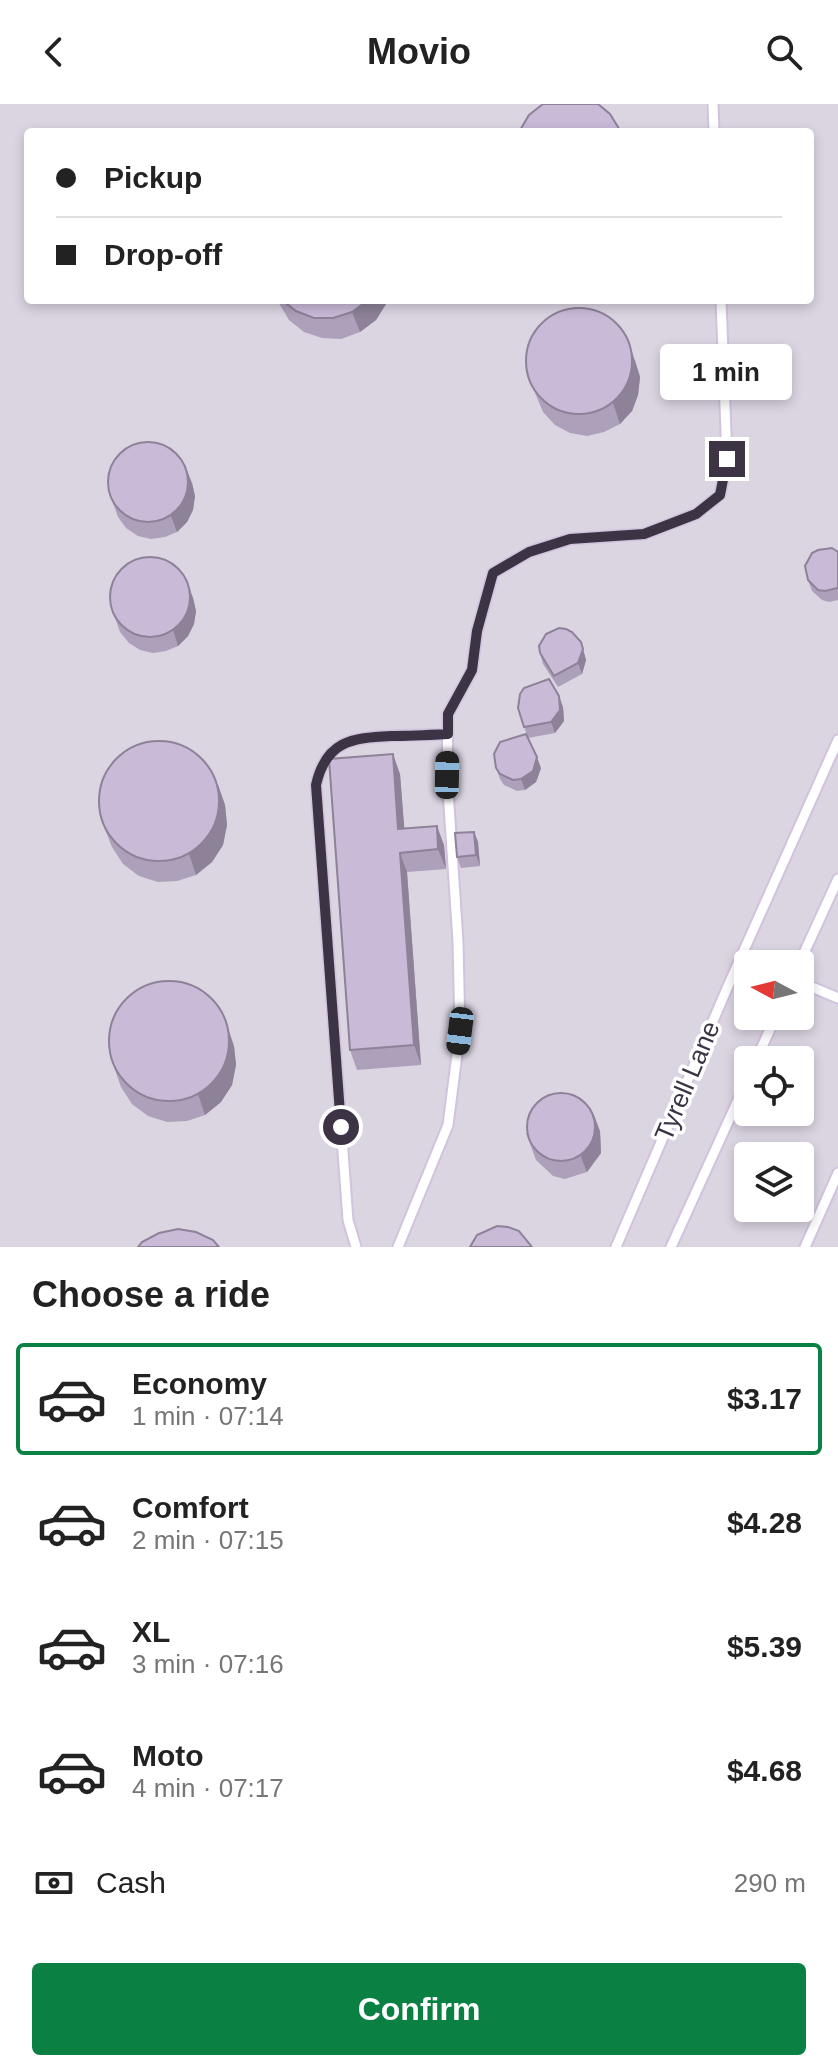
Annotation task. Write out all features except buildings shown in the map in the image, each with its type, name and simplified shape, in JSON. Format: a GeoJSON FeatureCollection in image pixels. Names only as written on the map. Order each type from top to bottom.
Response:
{"type":"FeatureCollection","features":[{"type":"Feature","properties":{"kind":"lane"},"geometry":{"type":"LineString","coordinates":[[713,104],[714,128]]}},
{"type":"Feature","properties":{"kind":"lane"},"geometry":{"type":"LineString","coordinates":[[398,1247],[448,1125],[460,1031],[458,942],[447,775],[448,714],[472,670],[477,631],[493,573],[529,552],[570,539],[644,534],[696,514],[720,495],[727,459],[721,304]]}},
{"type":"Feature","properties":{"kind":"lane"},"geometry":{"type":"LineString","coordinates":[[356,1247],[348,1220],[316,785],[320,767],[334,749],[356,738],[448,734]]}},
{"type":"Feature","properties":{"kind":"lane","name":"Tyrell Lane"},"geometry":{"type":"LineString","coordinates":[[616,1247],[838,740]]}},
{"type":"Feature","properties":{"kind":"lane"},"geometry":{"type":"LineString","coordinates":[[805,950],[838,879]]}},
{"type":"Feature","properties":{"kind":"lane"},"geometry":{"type":"LineString","coordinates":[[814,988],[838,998]]}},
{"type":"Feature","properties":{"kind":"lane"},"geometry":{"type":"LineString","coordinates":[[671,1247],[734,1109]]}},
{"type":"Feature","properties":{"kind":"lane"},"geometry":{"type":"LineString","coordinates":[[805,1247],[838,1173]]}},
{"type":"Feature","properties":{"kind":"shaded area"},"geometry":{"type":"Polygon","coordinates":[[[0,104],[838,104],[838,1247],[0,1247],[0,104]]]}},
{"type":"Feature","properties":{"kind":"route"},"geometry":{"type":"LineString","coordinates":[[341,1127],[316,785],[320,767],[334,749],[356,738],[448,734],[448,714],[472,670],[477,631],[493,573],[529,552],[570,539],[644,534],[696,514],[720,495],[727,459]]}}]}
